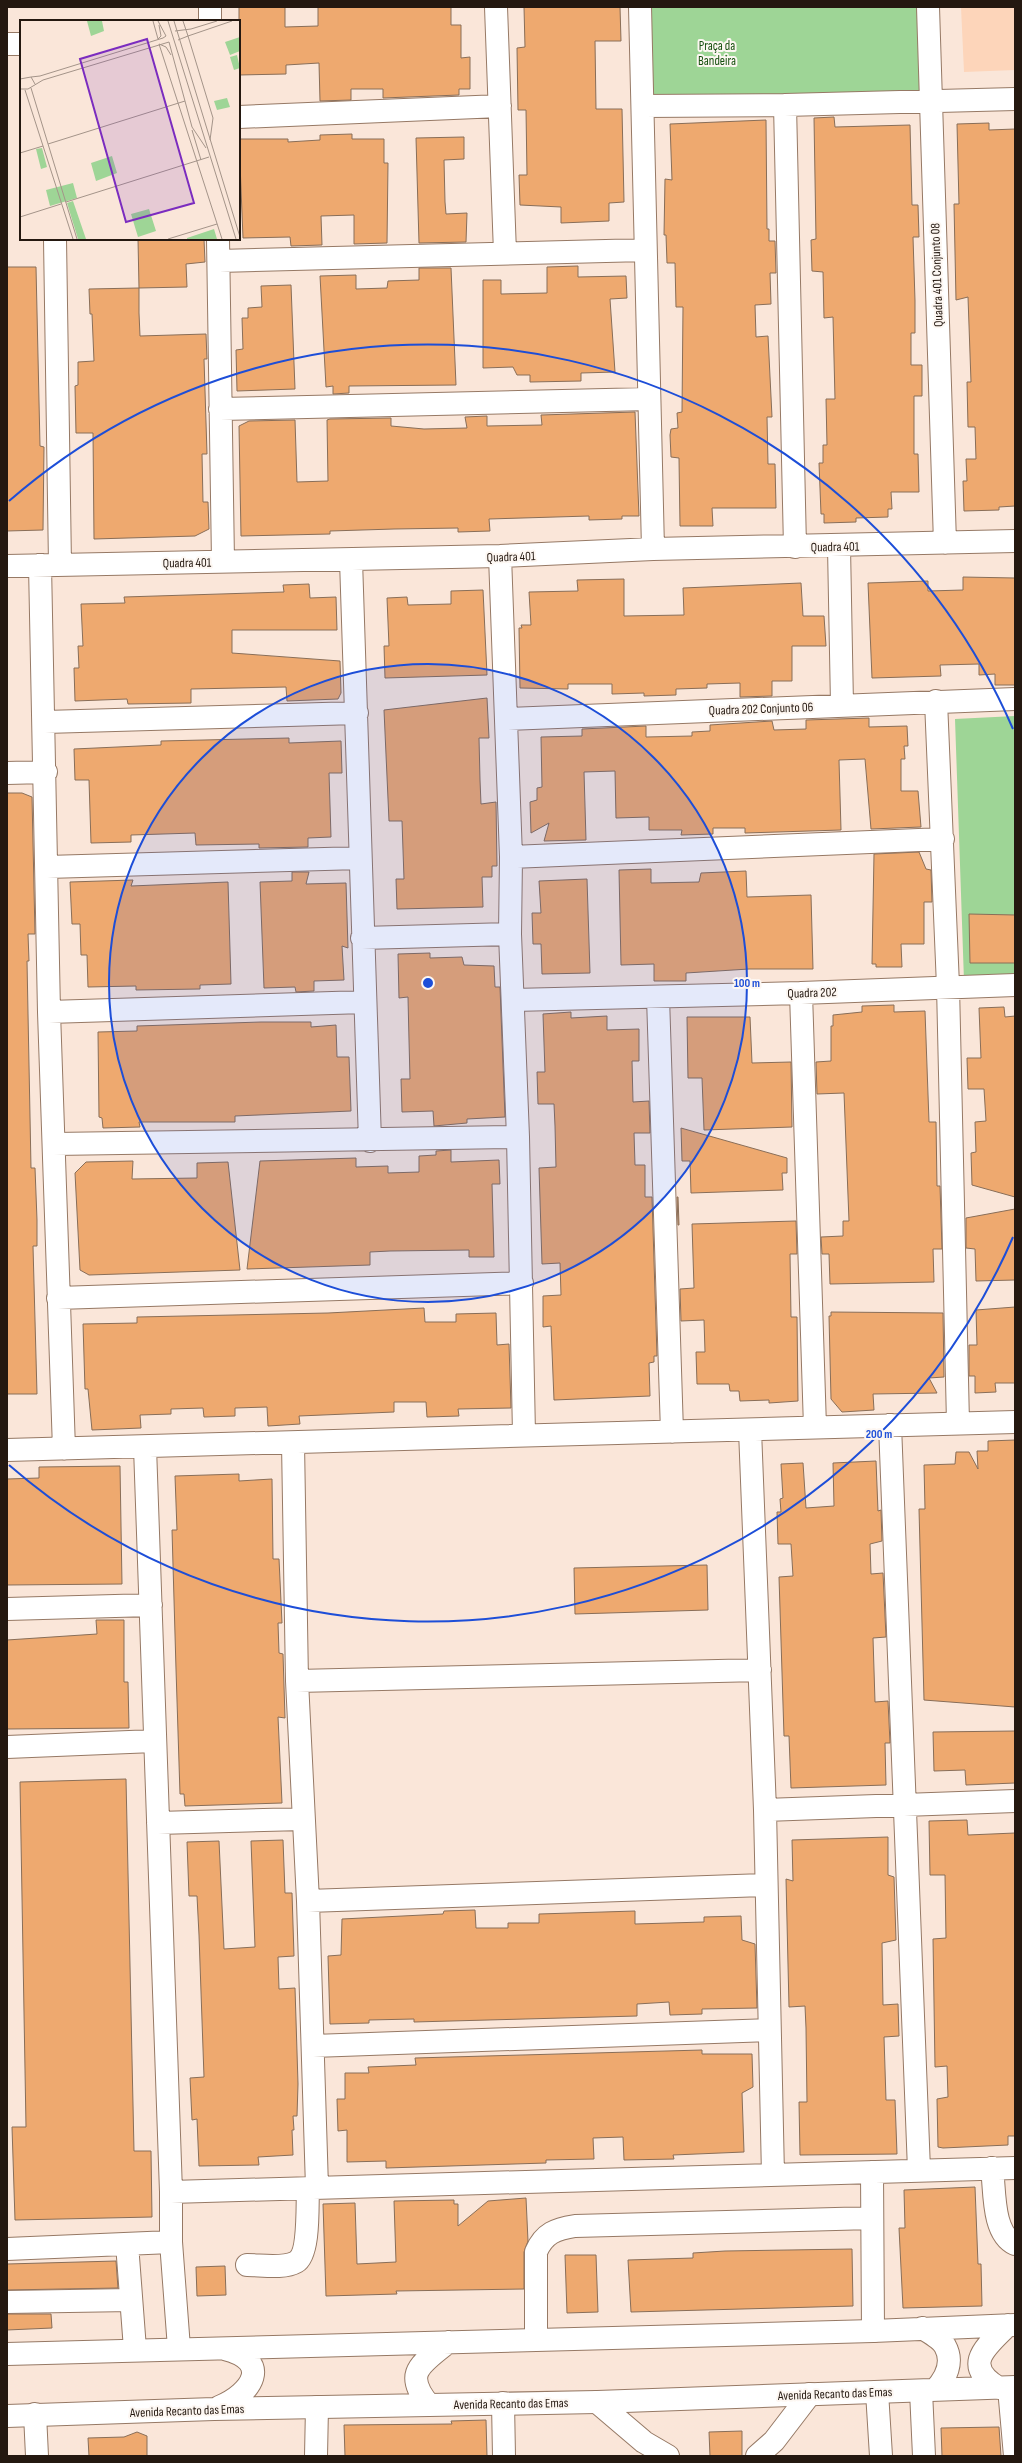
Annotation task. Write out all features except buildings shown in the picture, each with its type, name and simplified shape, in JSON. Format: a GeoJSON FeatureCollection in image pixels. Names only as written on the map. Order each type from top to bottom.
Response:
{"type":"FeatureCollection","features":[{"type":"Feature","properties":{"kind":"street"},"geometry":{"type":"LineString","coordinates":[[210,7],[210,20]]}},
{"type":"Feature","properties":{"kind":"street"},"geometry":{"type":"LineString","coordinates":[[496,7],[505,253]]}},
{"type":"Feature","properties":{"kind":"street"},"geometry":{"type":"LineString","coordinates":[[640,7],[653,550]]}},
{"type":"Feature","properties":{"kind":"street","name":"Quadra 401 Conjunto 08"},"geometry":{"type":"LineString","coordinates":[[928,7],[945,543]]}},
{"type":"Feature","properties":{"kind":"street"},"geometry":{"type":"LineString","coordinates":[[7,44],[20,44]]}},
{"type":"Feature","properties":{"kind":"street"},"geometry":{"type":"LineString","coordinates":[[642,106],[785,105],[930,100],[1015,99]]}},
{"type":"Feature","properties":{"kind":"street"},"geometry":{"type":"LineString","coordinates":[[785,105],[795,547]]}},
{"type":"Feature","properties":{"kind":"street"},"geometry":{"type":"LineString","coordinates":[[240,118],[500,106]]}},
{"type":"Feature","properties":{"kind":"street"},"geometry":{"type":"LineString","coordinates":[[55,240],[50,565],[45,722],[49,1012],[64,1449]]}},
{"type":"Feature","properties":{"kind":"street"},"geometry":{"type":"LineString","coordinates":[[218,240],[223,561]]}},
{"type":"Feature","properties":{"kind":"street"},"geometry":{"type":"LineString","coordinates":[[219,261],[645,250]]}},
{"type":"Feature","properties":{"kind":"street"},"geometry":{"type":"LineString","coordinates":[[220,409],[649,399]]}},
{"type":"Feature","properties":{"kind":"street","name":"Quadra 401"},"geometry":{"type":"LineString","coordinates":[[7,566],[223,561],[351,560],[653,550],[839,547],[1015,541]]}},
{"type":"Feature","properties":{"kind":"street"},"geometry":{"type":"LineString","coordinates":[[839,547],[842,705]]}},
{"type":"Feature","properties":{"kind":"street"},"geometry":{"type":"LineString","coordinates":[[500,556],[511,857],[510,934],[518,1137],[524,1434]]}},
{"type":"Feature","properties":{"kind":"street"},"geometry":{"type":"LineString","coordinates":[[351,560],[357,713],[364,1002],[370,1141]]}},
{"type":"Feature","properties":{"kind":"street","name":"Quadra 202 Conjunto 06"},"geometry":{"type":"LineString","coordinates":[[506,719],[1015,699]]}},
{"type":"Feature","properties":{"kind":"street"},"geometry":{"type":"LineString","coordinates":[[936,701],[948,986],[958,1423]]}},
{"type":"Feature","properties":{"kind":"street"},"geometry":{"type":"LineString","coordinates":[[45,722],[357,713]]}},
{"type":"Feature","properties":{"kind":"street"},"geometry":{"type":"LineString","coordinates":[[7,773],[46,772]]}},
{"type":"Feature","properties":{"kind":"street"},"geometry":{"type":"LineString","coordinates":[[511,857],[943,839]]}},
{"type":"Feature","properties":{"kind":"street"},"geometry":{"type":"LineString","coordinates":[[47,867],[360,858]]}},
{"type":"Feature","properties":{"kind":"street"},"geometry":{"type":"LineString","coordinates":[[362,938],[510,934]]}},
{"type":"Feature","properties":{"kind":"street","name":"Quadra 202"},"geometry":{"type":"LineString","coordinates":[[513,1000],[801,993],[948,986],[1015,985]]}},
{"type":"Feature","properties":{"kind":"street"},"geometry":{"type":"LineString","coordinates":[[801,993],[815,1427]]}},
{"type":"Feature","properties":{"kind":"street"},"geometry":{"type":"LineString","coordinates":[[658,997],[672,1432]]}},
{"type":"Feature","properties":{"kind":"street"},"geometry":{"type":"LineString","coordinates":[[49,1012],[364,1002]]}},
{"type":"Feature","properties":{"kind":"street"},"geometry":{"type":"LineString","coordinates":[[54,1144],[370,1141],[518,1137]]}},
{"type":"Feature","properties":{"kind":"street"},"geometry":{"type":"LineString","coordinates":[[58,1298],[522,1283]]}},
{"type":"Feature","properties":{"kind":"street"},"geometry":{"type":"LineString","coordinates":[[7,1450],[293,1443],[524,1434],[672,1432],[1015,1422]]}},
{"type":"Feature","properties":{"kind":"street"},"geometry":{"type":"LineString","coordinates":[[890,1425],[919,2170]]}},
{"type":"Feature","properties":{"kind":"street"},"geometry":{"type":"LineString","coordinates":[[750,1430],[765,1810],[773,2175]]}},
{"type":"Feature","properties":{"kind":"street"},"geometry":{"type":"LineString","coordinates":[[247,2265],[284,2265],[296,2262],[301,2258],[305,2242],[313,2187],[313,2046],[308,1901],[297,1681],[293,1443]]}},
{"type":"Feature","properties":{"kind":"street"},"geometry":{"type":"LineString","coordinates":[[145,1447],[154,1741],[171,2192],[171,2242],[179,2348]]}},
{"type":"Feature","properties":{"kind":"street"},"geometry":{"type":"LineString","coordinates":[[7,1608],[150,1605]]}},
{"type":"Feature","properties":{"kind":"street"},"geometry":{"type":"LineString","coordinates":[[297,1681],[760,1670]]}},
{"type":"Feature","properties":{"kind":"street"},"geometry":{"type":"LineString","coordinates":[[7,1747],[154,1741]]}},
{"type":"Feature","properties":{"kind":"street"},"geometry":{"type":"LineString","coordinates":[[765,1810],[1015,1801]]}},
{"type":"Feature","properties":{"kind":"street"},"geometry":{"type":"LineString","coordinates":[[158,1823],[303,1819]]}},
{"type":"Feature","properties":{"kind":"street"},"geometry":{"type":"LineString","coordinates":[[308,1901],[766,1885]]}},
{"type":"Feature","properties":{"kind":"street"},"geometry":{"type":"LineString","coordinates":[[313,2046],[769,2030]]}},
{"type":"Feature","properties":{"kind":"street"},"geometry":{"type":"LineString","coordinates":[[992,2168],[1000,2229],[1006,2239],[1015,2244]]}},
{"type":"Feature","properties":{"kind":"street"},"geometry":{"type":"LineString","coordinates":[[171,2192],[1015,2168]]}},
{"type":"Feature","properties":{"kind":"street"},"geometry":{"type":"LineString","coordinates":[[872,2172],[873,2331]]}},
{"type":"Feature","properties":{"kind":"street"},"geometry":{"type":"LineString","coordinates":[[536,2340],[536,2252],[540,2243],[557,2229],[583,2226],[872,2218]]}},
{"type":"Feature","properties":{"kind":"street"},"geometry":{"type":"LineString","coordinates":[[7,2250],[171,2242]]}},
{"type":"Feature","properties":{"kind":"street"},"geometry":{"type":"LineString","coordinates":[[127,2244],[135,2349]]}},
{"type":"Feature","properties":{"kind":"street"},"geometry":{"type":"LineString","coordinates":[[7,2302],[131,2300]]}},
{"type":"Feature","properties":{"kind":"street"},"geometry":{"type":"LineString","coordinates":[[7,2354],[135,2349],[873,2331],[1011,2325]]}},
{"type":"Feature","properties":{"kind":"street"},"geometry":{"type":"LineString","coordinates":[[1011,2325],[982,2351],[978,2364],[984,2379],[1007,2388],[1015,2456]]}},
{"type":"Feature","properties":{"kind":"street"},"geometry":{"type":"LineString","coordinates":[[922,2328],[945,2345],[949,2365],[945,2379],[928,2390],[924,2456]]}},
{"type":"Feature","properties":{"kind":"street"},"geometry":{"type":"LineString","coordinates":[[429,2405],[418,2392],[415,2376],[422,2363],[448,2342]]}},
{"type":"Feature","properties":{"kind":"street"},"geometry":{"type":"LineString","coordinates":[[214,2409],[237,2398],[245,2392],[252,2377],[251,2363],[246,2356],[222,2348]]}},
{"type":"Feature","properties":{"kind":"street","name":"Avenida Recanto das Emas"},"geometry":{"type":"LineString","coordinates":[[7,2416],[214,2409],[597,2402],[1007,2388]]}},
{"type":"Feature","properties":{"kind":"street"},"geometry":{"type":"LineString","coordinates":[[877,2392],[881,2456]]}},
{"type":"Feature","properties":{"kind":"street"},"geometry":{"type":"LineString","coordinates":[[757,2456],[774,2441],[810,2394]]}},
{"type":"Feature","properties":{"kind":"street"},"geometry":{"type":"LineString","coordinates":[[597,2402],[644,2442],[668,2456]]}},
{"type":"Feature","properties":{"kind":"street"},"geometry":{"type":"LineString","coordinates":[[503,2403],[504,2456]]}},
{"type":"Feature","properties":{"kind":"street"},"geometry":{"type":"LineString","coordinates":[[316,2456],[317,2407]]}},
{"type":"Feature","properties":{"kind":"street"},"geometry":{"type":"LineString","coordinates":[[35,2414],[38,2456]]}},
{"type":"Feature","properties":{"kind":"shaded area"},"geometry":{"type":"Polygon","coordinates":[[[961,7],[1015,7],[1015,70],[964,72],[961,7]]]}},
{"type":"Feature","properties":{"kind":"green space","name":"Praça da Bandeira"},"geometry":{"type":"Polygon","coordinates":[[[648,7],[921,7],[923,95],[651,99],[648,7]]]}},
{"type":"Feature","properties":{"kind":"green space"},"geometry":{"type":"Polygon","coordinates":[[[1015,716],[1015,978],[964,981],[955,719],[1015,716]]]}}]}
